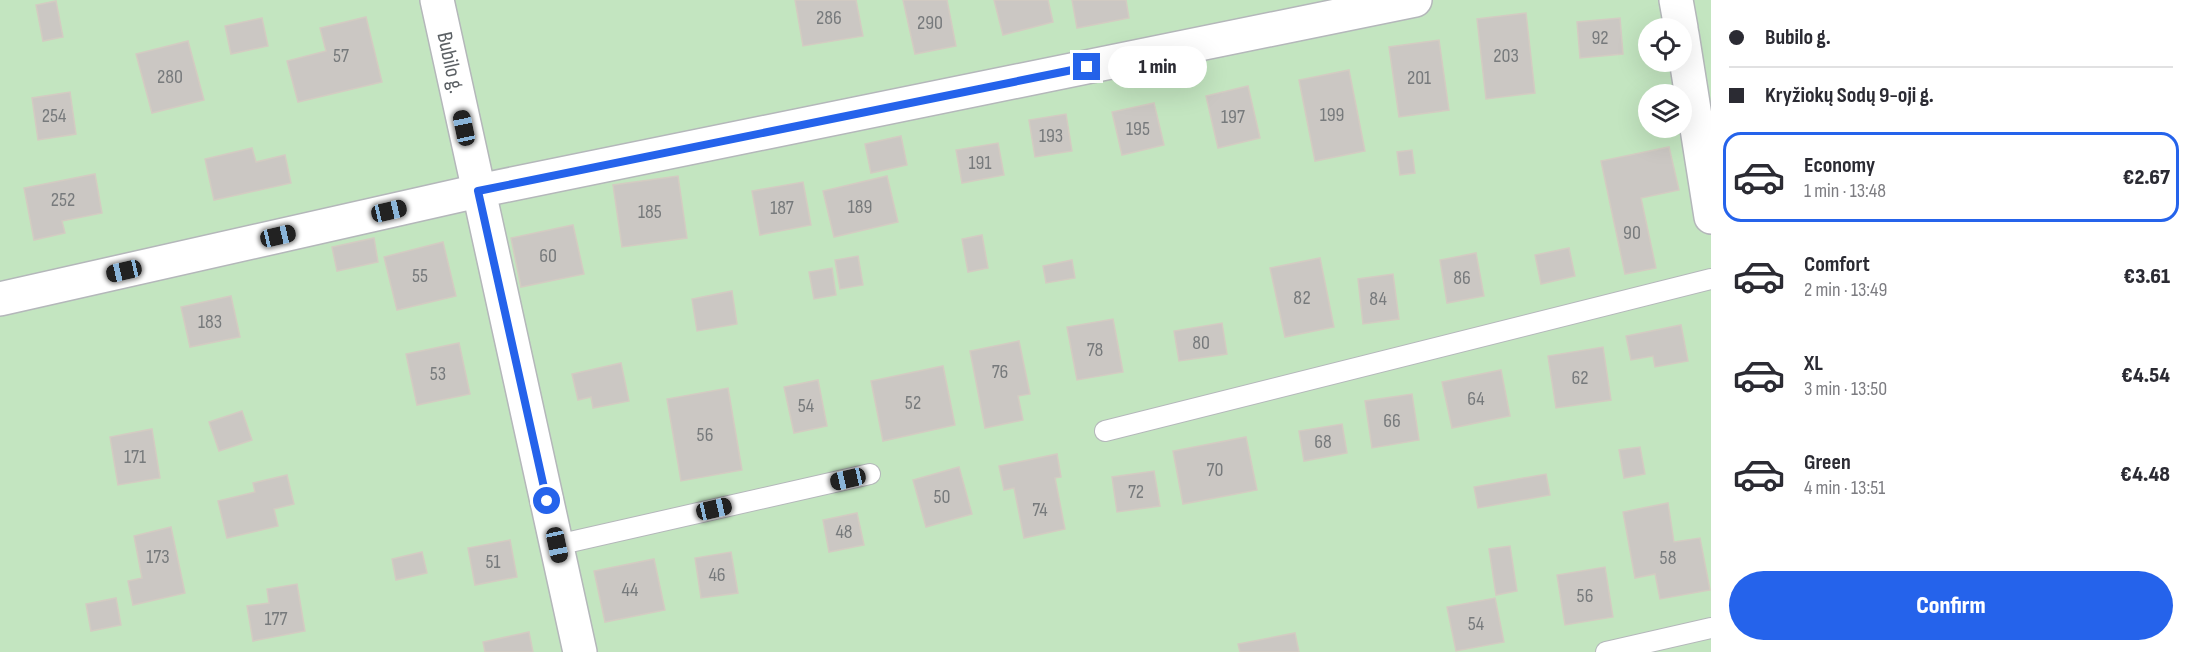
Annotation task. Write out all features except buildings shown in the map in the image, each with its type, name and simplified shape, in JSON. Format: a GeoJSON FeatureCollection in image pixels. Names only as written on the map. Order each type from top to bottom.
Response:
{"type":"FeatureCollection","features":[{"type":"Feature","properties":{"kind":"street","name":"Bubilo g."},"geometry":{"type":"LineString","coordinates":[[437,0],[580,652]]}},
{"type":"Feature","properties":{"kind":"street"},"geometry":{"type":"LineString","coordinates":[[0,299],[478,191],[1415,0]]}},
{"type":"Feature","properties":{"kind":"street"},"geometry":{"type":"LineString","coordinates":[[1676,0],[1679,18]]}},
{"type":"Feature","properties":{"kind":"street"},"geometry":{"type":"LineString","coordinates":[[1688,72],[1711,217]]}},
{"type":"Feature","properties":{"kind":"lane"},"geometry":{"type":"LineString","coordinates":[[1105,431],[1711,279]]}},
{"type":"Feature","properties":{"kind":"lane"},"geometry":{"type":"LineString","coordinates":[[557,545],[870,474]]}},
{"type":"Feature","properties":{"kind":"lane"},"geometry":{"type":"LineString","coordinates":[[1606,652],[1711,628]]}},
{"type":"Feature","properties":{"kind":"green space"},"geometry":{"type":"Polygon","coordinates":[[[0,0],[1711,0],[1711,652],[0,652],[0,0]]]}},
{"type":"Feature","properties":{"kind":"route"},"geometry":{"type":"LineString","coordinates":[[547,501],[478,191],[1087,67]]}}]}
